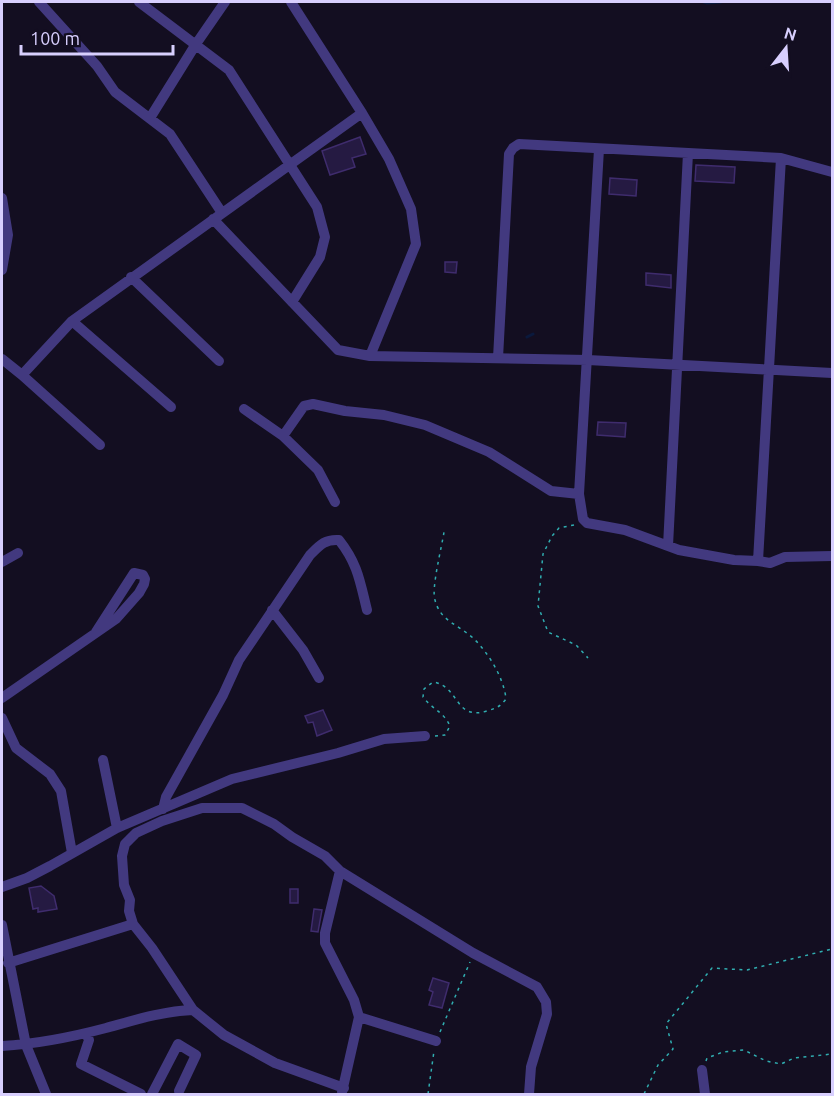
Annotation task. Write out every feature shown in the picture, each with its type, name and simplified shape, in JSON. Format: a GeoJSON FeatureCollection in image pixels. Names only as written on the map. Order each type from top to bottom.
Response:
{"type":"FeatureCollection","features":[{"type":"Feature","properties":{"kind":"street"},"geometry":{"type":"LineString","coordinates":[[39,2],[97,66],[115,92],[170,134],[218,216],[292,302],[338,350],[369,356],[588,360],[832,373]]}},
{"type":"Feature","properties":{"kind":"street"},"geometry":{"type":"LineString","coordinates":[[139,2],[229,70],[317,207],[325,237],[320,257],[292,302]]}},
{"type":"Feature","properties":{"kind":"street"},"geometry":{"type":"LineString","coordinates":[[150,118],[225,2]]}},
{"type":"Feature","properties":{"kind":"street"},"geometry":{"type":"LineString","coordinates":[[291,2],[362,112],[389,159],[411,209],[416,244],[369,356]]}},
{"type":"Feature","properties":{"kind":"street"},"geometry":{"type":"LineString","coordinates":[[22,375],[72,321],[362,112]]}},
{"type":"Feature","properties":{"kind":"street"},"geometry":{"type":"LineString","coordinates":[[498,358],[509,154],[513,147],[519,144],[781,158],[832,172]]}},
{"type":"Feature","properties":{"kind":"street"},"geometry":{"type":"LineString","coordinates":[[599,149],[579,494],[583,519],[587,523],[625,530],[668,546],[712,557],[770,563],[784,557],[832,556]]}},
{"type":"Feature","properties":{"kind":"street"},"geometry":{"type":"LineString","coordinates":[[668,546],[688,153]]}},
{"type":"Feature","properties":{"kind":"street"},"geometry":{"type":"LineString","coordinates":[[758,561],[781,158]]}},
{"type":"Feature","properties":{"kind":"street"},"geometry":{"type":"LineString","coordinates":[[2,198],[8,235],[2,270]]}},
{"type":"Feature","properties":{"kind":"street"},"geometry":{"type":"LineString","coordinates":[[131,277],[219,361]]}},
{"type":"Feature","properties":{"kind":"street"},"geometry":{"type":"LineString","coordinates":[[72,321],[171,407]]}},
{"type":"Feature","properties":{"kind":"street"},"geometry":{"type":"LineString","coordinates":[[2,358],[100,445]]}},
{"type":"Feature","properties":{"kind":"street"},"geometry":{"type":"LineString","coordinates":[[283,436],[304,406],[313,404],[345,411],[384,415],[425,424],[489,452],[551,491],[579,494]]}},
{"type":"Feature","properties":{"kind":"street"},"geometry":{"type":"LineString","coordinates":[[244,409],[283,436],[318,470],[335,502]]}},
{"type":"Feature","properties":{"kind":"street"},"geometry":{"type":"LineString","coordinates":[[163,809],[166,797],[223,695],[238,660],[310,555],[328,540],[339,540],[351,555],[357,569],[367,610]]}},
{"type":"Feature","properties":{"kind":"street"},"geometry":{"type":"LineString","coordinates":[[2,562],[18,553]]}},
{"type":"Feature","properties":{"kind":"street"},"geometry":{"type":"LineString","coordinates":[[2,698],[116,619],[128,607],[144,584],[143,575],[134,573],[130,577],[117,602],[96,632]]}},
{"type":"Feature","properties":{"kind":"street"},"geometry":{"type":"LineString","coordinates":[[272,610],[303,650],[319,678]]}},
{"type":"Feature","properties":{"kind":"street"},"geometry":{"type":"LineString","coordinates":[[2,718],[16,748],[41,766],[61,791],[72,853]]}},
{"type":"Feature","properties":{"kind":"street"},"geometry":{"type":"LineString","coordinates":[[2,887],[27,878],[117,828],[232,778],[338,753],[384,739],[425,736]]}},
{"type":"Feature","properties":{"kind":"street"},"geometry":{"type":"LineString","coordinates":[[103,760],[117,828]]}},
{"type":"Feature","properties":{"kind":"street"},"geometry":{"type":"LineString","coordinates":[[340,871],[325,933],[325,943],[354,1000],[359,1017],[343,1091],[275,1063],[224,1035],[193,1010],[152,948],[133,924],[122,856],[125,844],[136,833],[194,809],[242,808],[274,824],[326,856],[340,871],[473,953],[537,987],[543,995],[547,1014],[531,1067],[529,1095]]}},
{"type":"Feature","properties":{"kind":"street"},"geometry":{"type":"LineString","coordinates":[[8,963],[133,924]]}},
{"type":"Feature","properties":{"kind":"street"},"geometry":{"type":"LineString","coordinates":[[2,925],[26,1045],[46,1095]]}},
{"type":"Feature","properties":{"kind":"street"},"geometry":{"type":"LineString","coordinates":[[2,1046],[26,1045],[175,1011],[193,1010]]}},
{"type":"Feature","properties":{"kind":"street"},"geometry":{"type":"LineString","coordinates":[[359,1017],[436,1041]]}},
{"type":"Feature","properties":{"kind":"street"},"geometry":{"type":"LineString","coordinates":[[86,1033],[89,1040],[81,1064],[141,1095]]}},
{"type":"Feature","properties":{"kind":"street"},"geometry":{"type":"LineString","coordinates":[[152,1095],[177,1044],[196,1055],[179,1091]]}},
{"type":"Feature","properties":{"kind":"street"},"geometry":{"type":"LineString","coordinates":[[702,1070],[705,1095]]}},
{"type":"Feature","properties":{"kind":"path"},"geometry":{"type":"LineString","coordinates":[[587,523],[559,528],[552,536],[543,554],[538,606],[548,632],[576,645],[588,658]]}},
{"type":"Feature","properties":{"kind":"path"},"geometry":{"type":"LineString","coordinates":[[425,736],[445,735],[450,726],[444,714],[430,706],[423,697],[424,689],[433,682],[442,683],[465,711],[476,714],[499,707],[506,699],[504,687],[484,650],[472,637],[440,613],[434,598],[444,531]]}},
{"type":"Feature","properties":{"kind":"path"},"geometry":{"type":"LineString","coordinates":[[644,1095],[658,1065],[673,1049],[666,1024],[712,968],[747,970],[832,949]]}},
{"type":"Feature","properties":{"kind":"path"},"geometry":{"type":"LineString","coordinates":[[428,1095],[436,1041],[473,953]]}},
{"type":"Feature","properties":{"kind":"path"},"geometry":{"type":"LineString","coordinates":[[702,1070],[708,1058],[723,1052],[744,1050],[766,1061],[781,1064],[794,1058],[832,1054]]}},
{"type":"Feature","properties":{"kind":"building"},"geometry":{"type":"Polygon","coordinates":[[[360,137],[366,154],[352,158],[355,167],[330,175],[322,151],[360,137]]]}},
{"type":"Feature","properties":{"kind":"building"},"geometry":{"type":"Polygon","coordinates":[[[696,165],[735,167],[734,183],[695,181],[696,165]]]}},
{"type":"Feature","properties":{"kind":"building"},"geometry":{"type":"Polygon","coordinates":[[[610,178],[637,180],[636,196],[609,194],[610,178]]]}},
{"type":"Feature","properties":{"kind":"building"},"geometry":{"type":"Polygon","coordinates":[[[445,262],[457,262],[456,273],[445,272],[445,262]]]}},
{"type":"Feature","properties":{"kind":"building"},"geometry":{"type":"Polygon","coordinates":[[[646,273],[671,275],[671,288],[646,285],[646,273]]]}},
{"type":"Feature","properties":{"kind":"building"},"geometry":{"type":"Polygon","coordinates":[[[598,422],[626,423],[625,437],[597,435],[598,422]]]}},
{"type":"Feature","properties":{"kind":"building"},"geometry":{"type":"Polygon","coordinates":[[[323,710],[332,730],[317,736],[313,722],[308,723],[305,716],[323,710]]]}},
{"type":"Feature","properties":{"kind":"building"},"geometry":{"type":"Polygon","coordinates":[[[41,886],[54,896],[57,909],[38,912],[38,908],[33,909],[29,888],[41,886]]]}},
{"type":"Feature","properties":{"kind":"building"},"geometry":{"type":"Polygon","coordinates":[[[290,889],[298,889],[298,903],[290,903],[290,889]]]}},
{"type":"Feature","properties":{"kind":"building"},"geometry":{"type":"Polygon","coordinates":[[[314,909],[322,910],[318,932],[311,931],[314,909]]]}},
{"type":"Feature","properties":{"kind":"building"},"geometry":{"type":"Polygon","coordinates":[[[433,978],[449,983],[442,1008],[429,1005],[433,992],[429,990],[433,978]]]}},
{"type":"Feature","properties":{"kind":"waterway"},"geometry":{"type":"LineString","coordinates":[[704,2],[721,2]]}},
{"type":"Feature","properties":{"kind":"waterway"},"geometry":{"type":"LineString","coordinates":[[527,337],[533,334]]}}]}
